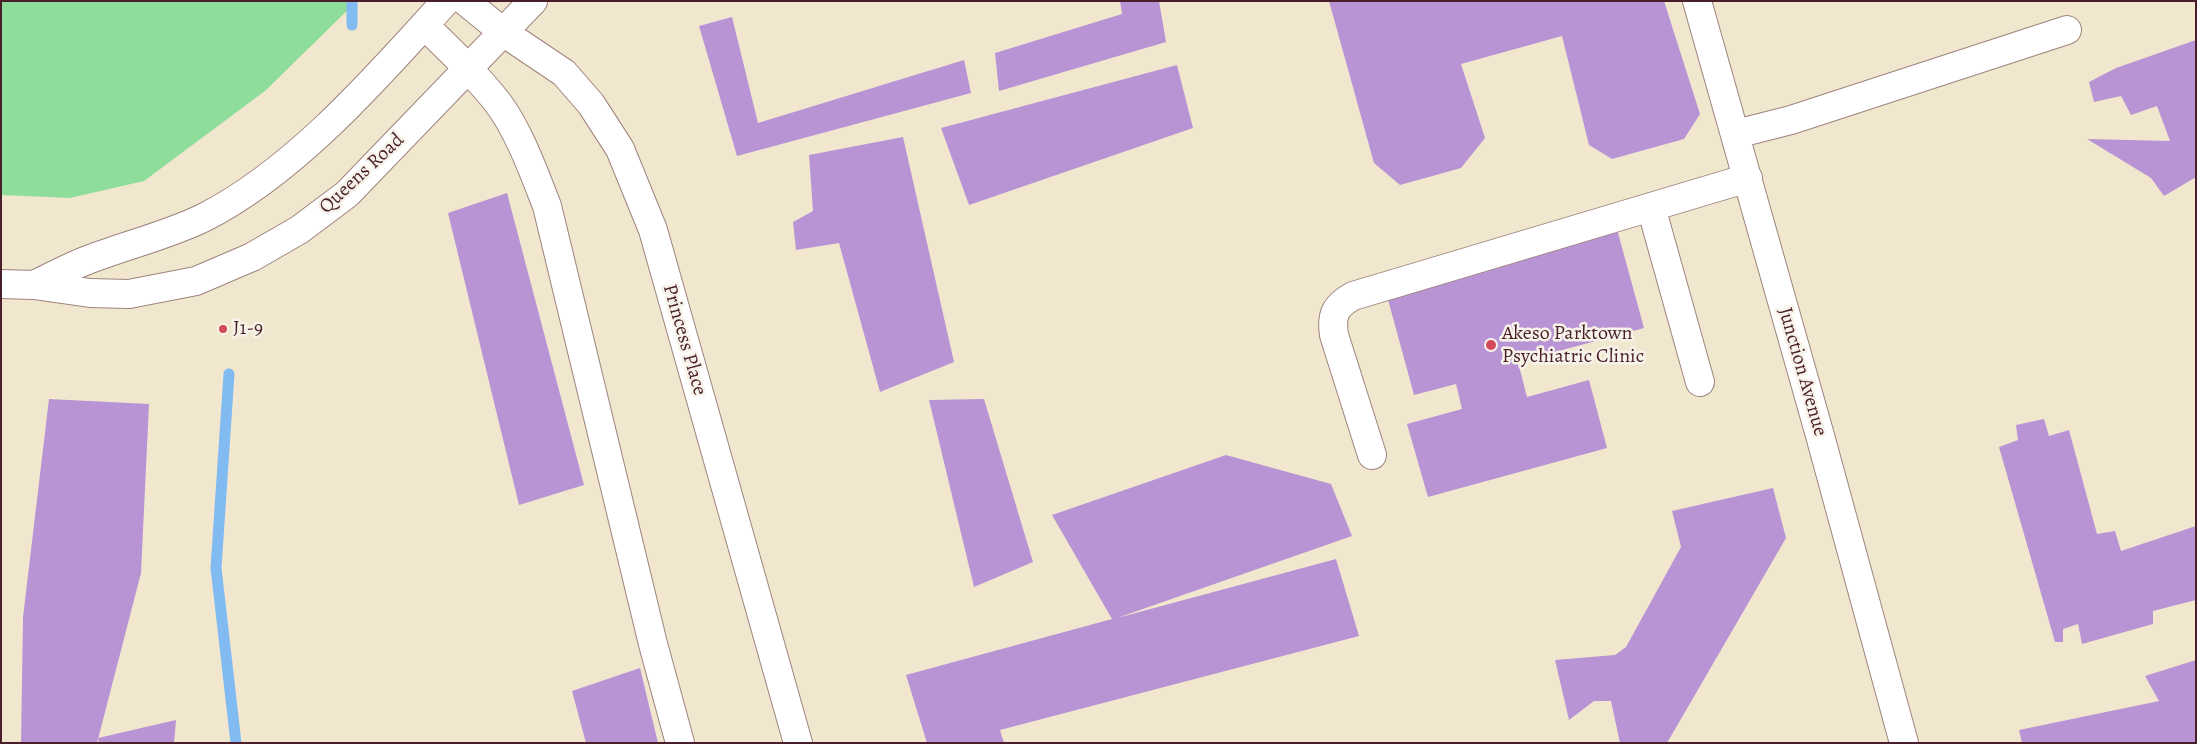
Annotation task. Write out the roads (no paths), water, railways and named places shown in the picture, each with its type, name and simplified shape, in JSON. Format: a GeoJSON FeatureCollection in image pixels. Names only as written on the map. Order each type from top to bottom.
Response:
{"type":"FeatureCollection","features":[{"type":"Feature","properties":{"kind":"street","name":"Queens Road"},"geometry":{"type":"LineString","coordinates":[[34,285],[92,258],[155,238],[204,218],[252,189],[295,156],[380,73],[446,1]]}},
{"type":"Feature","properties":{"kind":"street","name":"Princess Place"},"geometry":{"type":"LineString","coordinates":[[465,1],[503,32],[564,73],[590,104],[623,158],[653,230],[798,743]]}},
{"type":"Feature","properties":{"kind":"street","name":"Queens Road"},"geometry":{"type":"LineString","coordinates":[[1,284],[34,285],[90,294],[129,294],[196,281],[252,257],[299,230],[347,194],[533,1]]}},
{"type":"Feature","properties":{"kind":"street","name":"Junction Avenue"},"geometry":{"type":"LineString","coordinates":[[1697,1],[1736,134],[1904,743]]}},
{"type":"Feature","properties":{"kind":"street"},"geometry":{"type":"LineString","coordinates":[[424,26],[469,69],[499,104],[526,155],[547,206],[653,644],[680,743]]}},
{"type":"Feature","properties":{"kind":"street"},"geometry":{"type":"LineString","coordinates":[[1736,134],[1791,120],[2067,30]]}},
{"type":"Feature","properties":{"kind":"street"},"geometry":{"type":"LineString","coordinates":[[1372,455],[1334,335],[1333,324],[1340,304],[1353,296],[1748,178]]}},
{"type":"Feature","properties":{"kind":"street"},"geometry":{"type":"LineString","coordinates":[[1652,207],[1700,382]]}},
{"type":"Feature","properties":{"kind":"waterway"},"geometry":{"type":"LineString","coordinates":[[352,1],[352,25]]}},
{"type":"Feature","properties":{"kind":"waterway"},"geometry":{"type":"LineString","coordinates":[[229,374],[216,568],[236,743]]}},
{"type":"Feature","properties":{"kind":"place","name":"J1-9"},"geometry":{"type":"Point","coordinates":[223,329]}},
{"type":"Feature","properties":{"kind":"place","name":"Akeso Parktown Psychiatric Clinic"},"geometry":{"type":"Point","coordinates":[1491,345]}}]}
